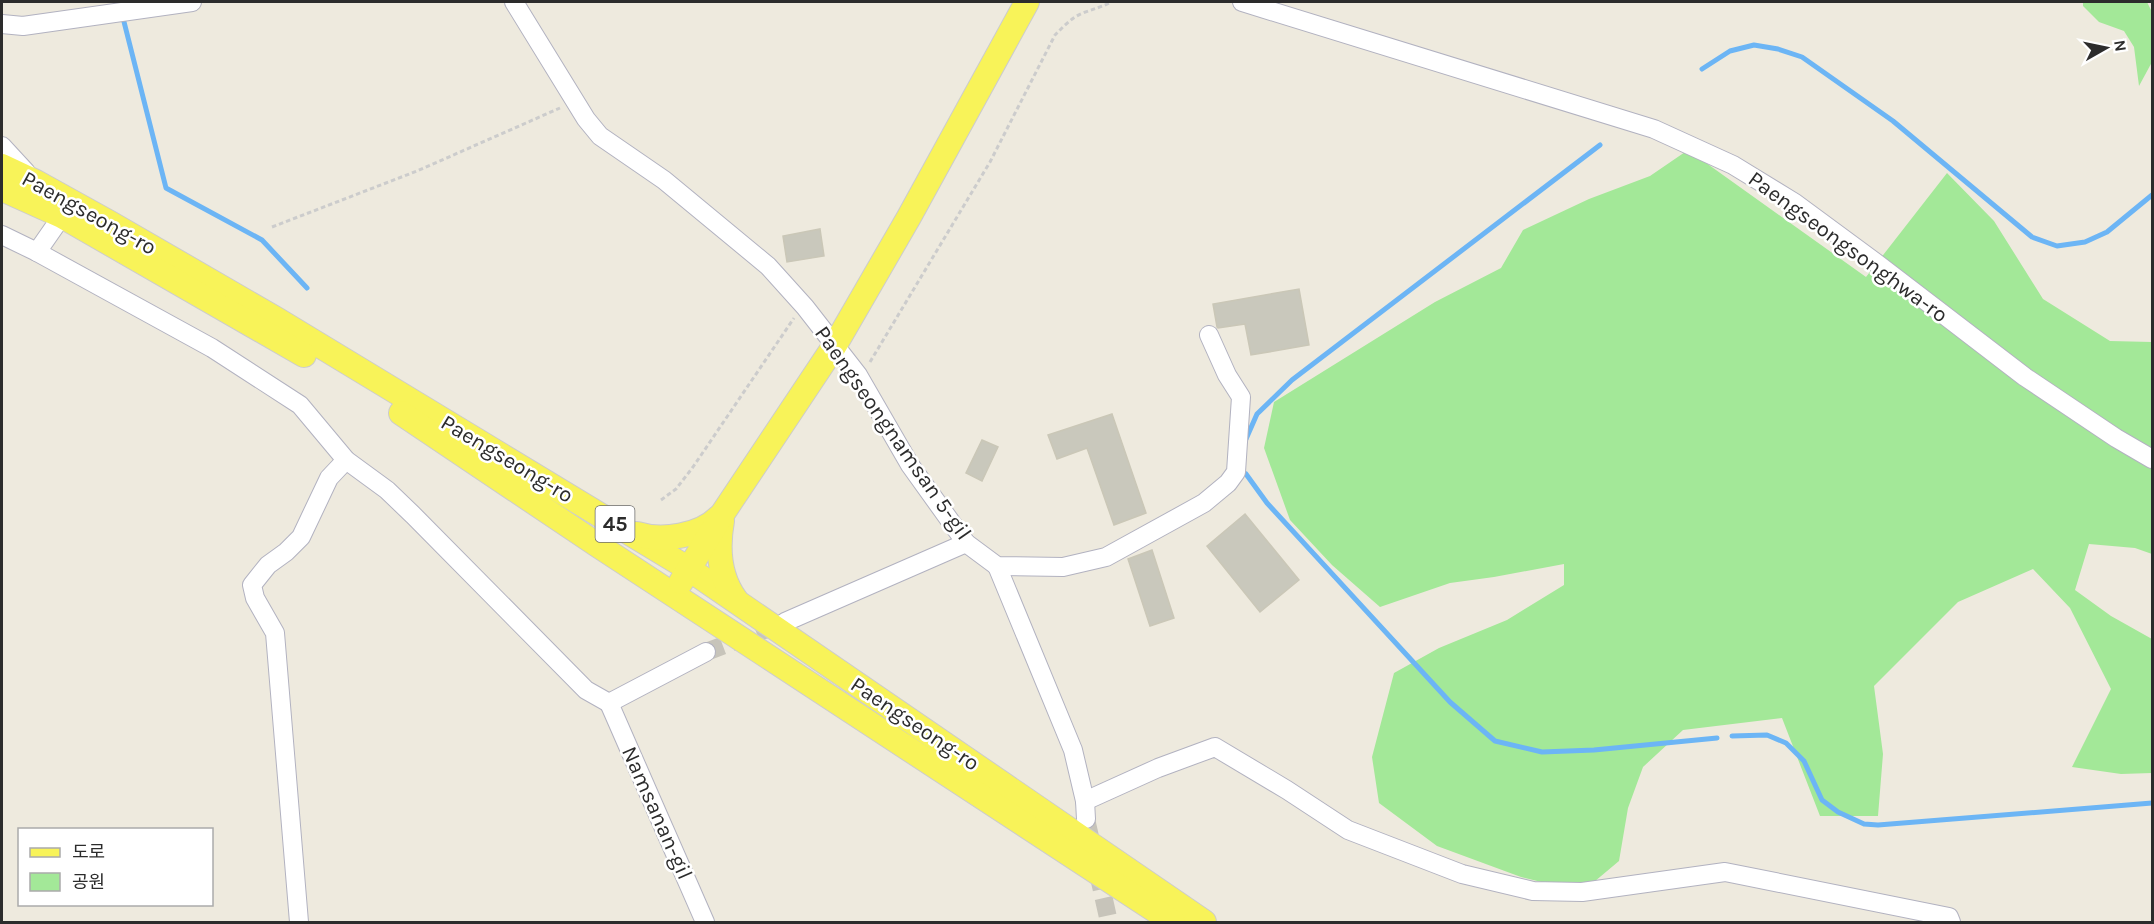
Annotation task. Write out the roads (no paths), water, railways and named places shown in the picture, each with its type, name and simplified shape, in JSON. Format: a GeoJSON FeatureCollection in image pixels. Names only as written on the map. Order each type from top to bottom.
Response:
{"type":"FeatureCollection","features":[{"type":"Feature","properties":{"kind":"main road"},"geometry":{"type":"LineString","coordinates":[[673,594],[723,513],[834,345],[909,217],[1027,2]]}},
{"type":"Feature","properties":{"kind":"main road","name":"Paengseong-ro"},"geometry":{"type":"LineString","coordinates":[[2,166],[36,182],[276,319],[689,569],[1204,922]]}},
{"type":"Feature","properties":{"kind":"main road","name":"Paengseong-ro"},"geometry":{"type":"LineString","coordinates":[[2,189],[62,216],[384,401],[673,594],[1173,922]]}},
{"type":"Feature","properties":{"kind":"main road"},"geometry":{"type":"LineString","coordinates":[[627,531],[648,537],[675,536],[708,526],[723,513]]}},
{"type":"Feature","properties":{"kind":"main road"},"geometry":{"type":"LineString","coordinates":[[723,513],[719,536],[720,560],[724,578],[737,602]]}},
{"type":"Feature","properties":{"kind":"street"},"geometry":{"type":"LineString","coordinates":[[2,38],[12,29],[23,26],[192,2]]}},
{"type":"Feature","properties":{"kind":"street","name":"Paengseongnamsan 5-gil"},"geometry":{"type":"LineString","coordinates":[[514,2],[586,119],[600,136],[700,208],[768,266],[805,307],[858,375],[910,465],[966,543],[997,566]]}},
{"type":"Feature","properties":{"kind":"street","name":"Paengseongsonghwa-ro"},"geometry":{"type":"LineString","coordinates":[[1242,2],[1654,129],[1733,165],[1795,203],[2025,377],[2116,438],[2152,459]]}},
{"type":"Feature","properties":{"kind":"street"},"geometry":{"type":"LineString","coordinates":[[2,24],[23,26]]}},
{"type":"Feature","properties":{"kind":"street"},"geometry":{"type":"LineString","coordinates":[[2,146],[11,159],[36,182]]}},
{"type":"Feature","properties":{"kind":"street"},"geometry":{"type":"LineString","coordinates":[[37,252],[62,216]]}},
{"type":"Feature","properties":{"kind":"street"},"geometry":{"type":"LineString","coordinates":[[2,235],[212,348],[300,405],[346,460],[387,490],[586,690],[609,703],[706,652]]}},
{"type":"Feature","properties":{"kind":"street"},"geometry":{"type":"LineString","coordinates":[[1209,335],[1227,375],[1241,397],[1236,472],[1228,483],[1204,503],[1106,557],[1063,567],[997,566],[1073,750],[1086,810],[1158,768],[1215,747],[1348,830],[1462,874],[1533,891],[1582,892],[1725,872],[1950,917],[1951,922]]}},
{"type":"Feature","properties":{"kind":"street"},"geometry":{"type":"LineString","coordinates":[[299,922],[274,633],[255,598],[252,585],[268,565],[301,537],[329,478],[346,460]]}},
{"type":"Feature","properties":{"kind":"street"},"geometry":{"type":"LineString","coordinates":[[785,622],[966,543]]}},
{"type":"Feature","properties":{"kind":"street","name":"Namsanan-gil"},"geometry":{"type":"LineString","coordinates":[[609,703],[705,922]]}},
{"type":"Feature","properties":{"kind":"waterway"},"geometry":{"type":"LineString","coordinates":[[119,2],[166,188],[262,240],[307,288]]}},
{"type":"Feature","properties":{"kind":"waterway"},"geometry":{"type":"LineString","coordinates":[[1702,69],[1730,51],[1754,45],[1778,49],[1802,57],[1893,121],[2032,237],[2057,246],[2085,242],[2107,232],[2152,195]]}},
{"type":"Feature","properties":{"kind":"waterway"},"geometry":{"type":"LineString","coordinates":[[1246,439],[1257,414],[1292,380],[1600,145]]}},
{"type":"Feature","properties":{"kind":"waterway"},"geometry":{"type":"LineString","coordinates":[[1246,474],[1267,503],[1450,702],[1495,741],[1542,752],[1594,750],[1717,738]]}},
{"type":"Feature","properties":{"kind":"waterway"},"geometry":{"type":"LineString","coordinates":[[1732,736],[1767,735],[1786,743],[1804,761],[1822,800],[1838,812],[1864,824],[1878,825],[2152,803]]}},
{"type":"Feature","properties":{"kind":"tunnel"},"geometry":{"type":"LineString","coordinates":[[706,652],[780,624]]}},
{"type":"Feature","properties":{"kind":"tunnel"},"geometry":{"type":"LineString","coordinates":[[1086,819],[1109,922]]}}]}
